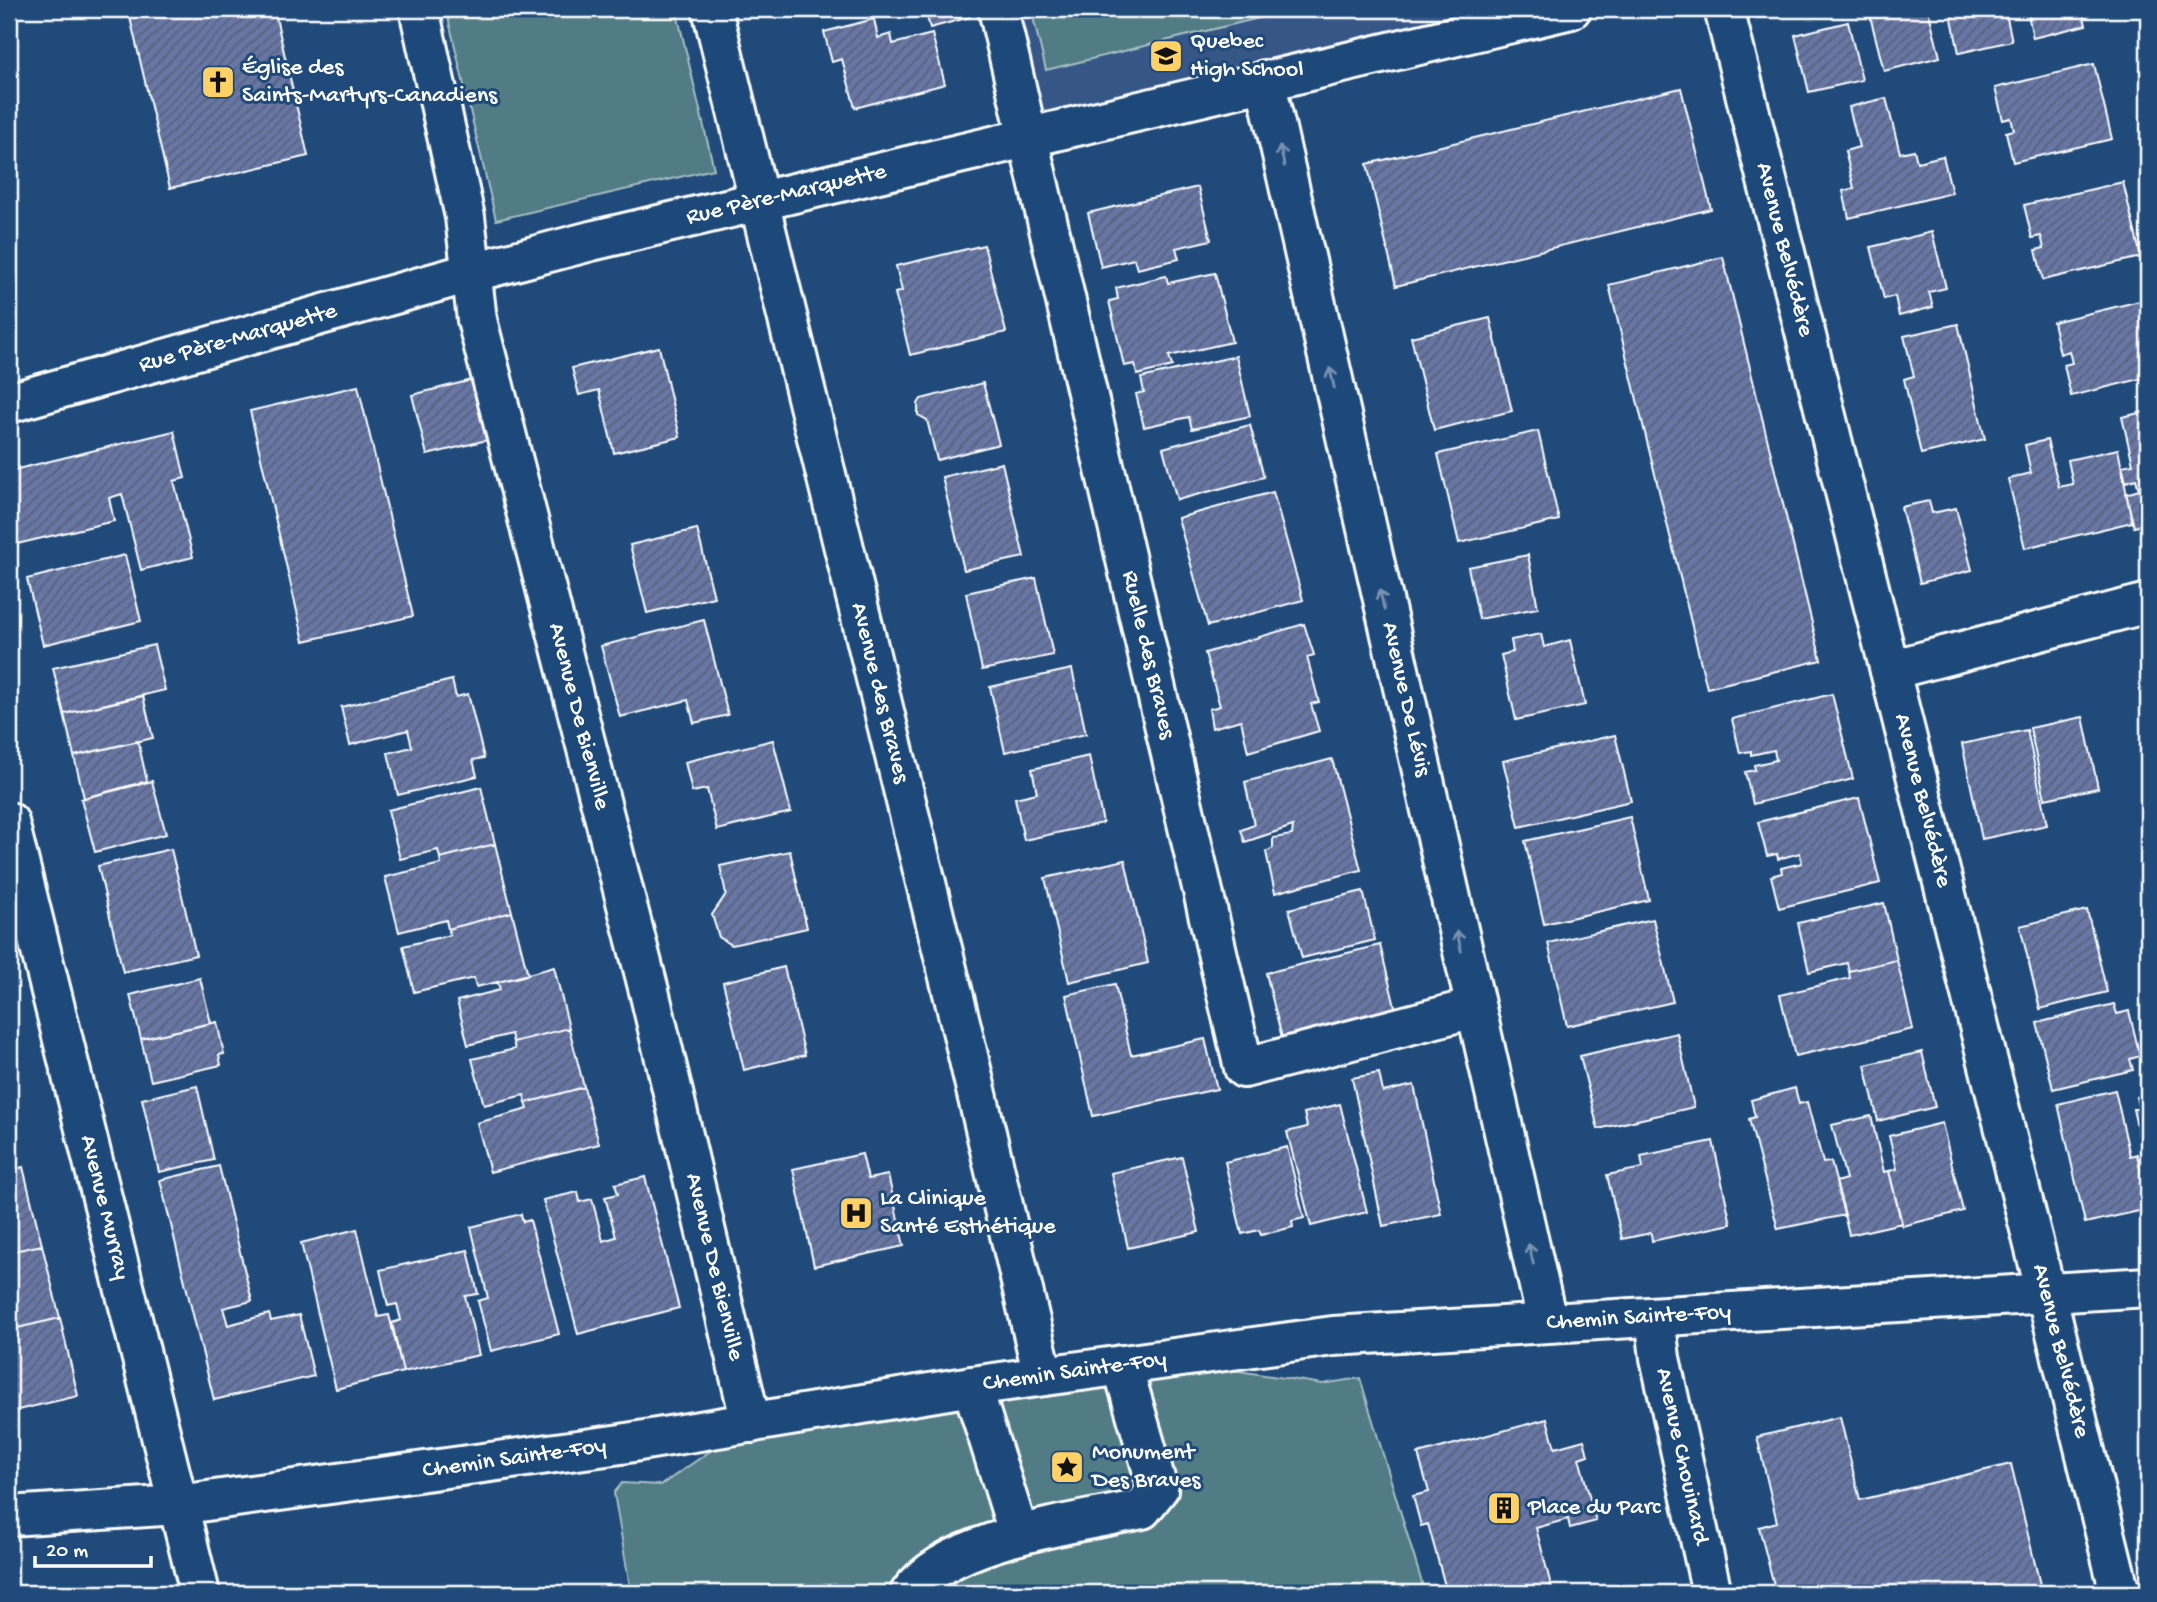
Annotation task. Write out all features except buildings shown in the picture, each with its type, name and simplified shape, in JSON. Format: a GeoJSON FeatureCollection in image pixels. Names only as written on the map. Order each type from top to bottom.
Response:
{"type":"FeatureCollection","features":[{"type":"Feature","properties":{"kind":"street","name":"Avenue De Bienville"},"geometry":{"type":"LineString","coordinates":[[419,9],[465,217],[477,320],[649,991],[751,1423]]}},
{"type":"Feature","properties":{"kind":"street","name":"Avenue des Braves"},"geometry":{"type":"LineString","coordinates":[[712,9],[962,1030],[1043,1376]]}},
{"type":"Feature","properties":{"kind":"street","name":"Ruelle des Braves"},"geometry":{"type":"LineString","coordinates":[[999,9],[1244,1068],[1474,1008]]}},
{"type":"Feature","properties":{"kind":"street","name":"Rue Père-Marquette"},"geometry":{"type":"LineString","coordinates":[[9,403],[473,271],[1029,139],[1265,79],[1571,9]]}},
{"type":"Feature","properties":{"kind":"street","name":"Avenue Belvédère"},"geometry":{"type":"LineString","coordinates":[[1724,9],[2120,1593]]}},
{"type":"Feature","properties":{"kind":"street","name":"Avenue De Lévis"},"geometry":{"type":"LineString","coordinates":[[1265,79],[1547,1321]]}},
{"type":"Feature","properties":{"kind":"street"},"geometry":{"type":"LineString","coordinates":[[1890,670],[2148,603]]}},
{"type":"Feature","properties":{"kind":"street","name":"Avenue Murray"},"geometry":{"type":"LineString","coordinates":[[9,822],[200,1593]]}},
{"type":"Feature","properties":{"kind":"street","name":"Chemin Sainte-Foy"},"geometry":{"type":"LineString","coordinates":[[9,1516],[178,1505],[751,1423],[1122,1364],[1333,1336],[2148,1286]]}},
{"type":"Feature","properties":{"kind":"street","name":"Avenue Chouinard"},"geometry":{"type":"LineString","coordinates":[[1655,1317],[1660,1358],[1712,1593]]}},
{"type":"Feature","properties":{"kind":"street"},"geometry":{"type":"LineString","coordinates":[[910,1593],[920,1579],[948,1559],[1019,1535],[1142,1508],[1151,1502],[1158,1489],[1122,1364]]}},
{"type":"Feature","properties":{"kind":"street"},"geometry":{"type":"LineString","coordinates":[[972,1386],[1019,1535]]}},
{"type":"Feature","properties":{"kind":"shaded area","name":"Quebec High School"},"geometry":{"type":"Polygon","coordinates":[[[998,9],[1489,9],[1029,139],[998,9]]]}},
{"type":"Feature","properties":{"kind":"green space"},"geometry":{"type":"Polygon","coordinates":[[[446,9],[676,9],[714,169],[496,220],[446,9]]]}},
{"type":"Feature","properties":{"kind":"green space"},"geometry":{"type":"Polygon","coordinates":[[[1031,9],[1296,9],[1046,70],[1031,9]]]}},
{"type":"Feature","properties":{"kind":"green space"},"geometry":{"type":"Polygon","coordinates":[[[1163,1359],[1322,1384],[1360,1378],[1425,1593],[631,1593],[614,1493],[622,1483],[661,1485],[751,1423],[1163,1359]]]}},
{"type":"Feature","properties":{"kind":"place","name":"Quebec High School"},"geometry":{"type":"Point","coordinates":[1166,56]}},
{"type":"Feature","properties":{"kind":"place","name":"Église des Saints-Martyrs-Canadiens"},"geometry":{"type":"Point","coordinates":[218,82]}},
{"type":"Feature","properties":{"kind":"place","name":"La Clinique Santé Esthétique"},"geometry":{"type":"Point","coordinates":[856,1213]}},
{"type":"Feature","properties":{"kind":"place","name":"Monument Des Braves"},"geometry":{"type":"Point","coordinates":[1067,1467]}},
{"type":"Feature","properties":{"kind":"place","name":"Place du Parc"},"geometry":{"type":"Point","coordinates":[1504,1508]}}]}
